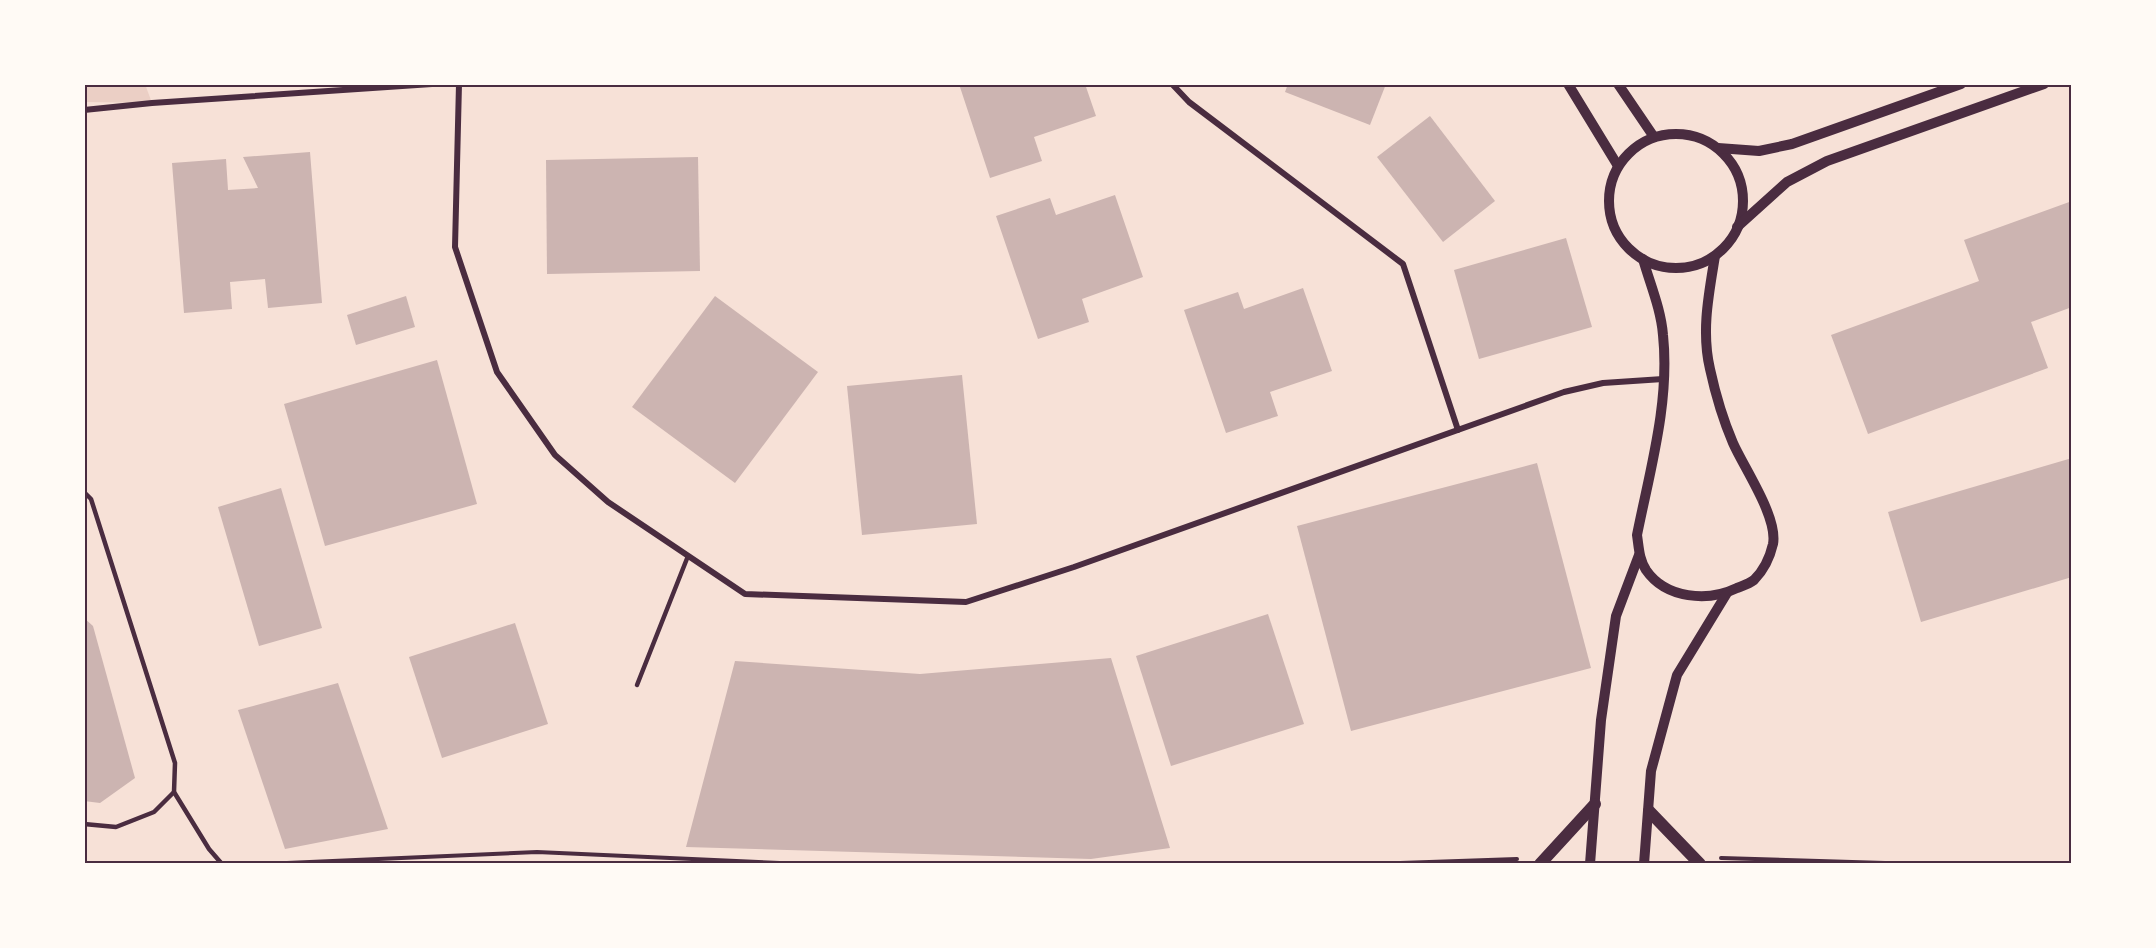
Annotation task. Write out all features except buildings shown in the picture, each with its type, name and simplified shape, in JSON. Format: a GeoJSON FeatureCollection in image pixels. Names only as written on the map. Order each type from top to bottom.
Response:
{"type":"FeatureCollection","features":[{"type":"Feature","properties":{"kind":"main road"},"geometry":{"type":"LineString","coordinates":[[1542,861],[1595,804]]}},
{"type":"Feature","properties":{"kind":"main road"},"geometry":{"type":"LineString","coordinates":[[1649,811],[1697,861]]}},
{"type":"Feature","properties":{"kind":"street"},"geometry":{"type":"LineString","coordinates":[[84,110],[152,103],[432,84]]}},
{"type":"Feature","properties":{"kind":"street"},"geometry":{"type":"LineString","coordinates":[[459,84],[455,247],[497,372],[555,455],[608,502],[745,594],[966,602],[1074,567],[1564,392],[1603,383],[1663,379]]}},
{"type":"Feature","properties":{"kind":"street"},"geometry":{"type":"LineString","coordinates":[[1172,84],[1189,102],[1403,264],[1458,430]]}},
{"type":"Feature","properties":{"kind":"street"},"geometry":{"type":"LineString","coordinates":[[1568,84],[1618,166]]}},
{"type":"Feature","properties":{"kind":"street"},"geometry":{"type":"LineString","coordinates":[[1618,84],[1654,137]]}},
{"type":"Feature","properties":{"kind":"street"},"geometry":{"type":"LineString","coordinates":[[1718,148],[1759,151],[1792,144],[1961,84]]}},
{"type":"Feature","properties":{"kind":"street"},"geometry":{"type":"LineString","coordinates":[[1737,227],[1787,182],[1827,161],[2044,84]]}},
{"type":"Feature","properties":{"kind":"street"},"geometry":{"type":"LineString","coordinates":[[1676,133],[1698,137],[1718,148],[1732,164],[1741,184],[1743,206],[1737,227],[1728,243],[1715,256],[1697,264],[1679,268],[1660,266],[1643,260],[1626,246],[1614,228],[1608,208],[1610,186],[1618,166],[1633,148],[1654,137],[1676,133]]}},
{"type":"Feature","properties":{"kind":"street"},"geometry":{"type":"LineString","coordinates":[[1643,260],[1663,333],[1663,379],[1662,409],[1637,535],[1639,555],[1647,571],[1667,589],[1684,595],[1707,596],[1727,593],[1753,581],[1765,565],[1773,543],[1772,525],[1762,499],[1733,442],[1709,368],[1704,324],[1715,256]]}},
{"type":"Feature","properties":{"kind":"street"},"geometry":{"type":"LineString","coordinates":[[1590,864],[1601,720],[1616,616],[1639,555]]}},
{"type":"Feature","properties":{"kind":"street"},"geometry":{"type":"LineString","coordinates":[[1644,864],[1651,771],[1677,675],[1727,593]]}},
{"type":"Feature","properties":{"kind":"lane"},"geometry":{"type":"LineString","coordinates":[[84,492],[91,499],[175,764],[174,792],[209,849],[222,864]]}},
{"type":"Feature","properties":{"kind":"lane"},"geometry":{"type":"LineString","coordinates":[[637,685],[688,556]]}},
{"type":"Feature","properties":{"kind":"lane"},"geometry":{"type":"LineString","coordinates":[[84,824],[116,826],[153,812],[174,792]]}},
{"type":"Feature","properties":{"kind":"path"},"geometry":{"type":"LineString","coordinates":[[264,864],[537,852],[803,864]]}},
{"type":"Feature","properties":{"kind":"path"},"geometry":{"type":"LineString","coordinates":[[1371,864],[1542,861]]}},
{"type":"Feature","properties":{"kind":"path"},"geometry":{"type":"LineString","coordinates":[[1697,861],[1918,864]]}},
{"type":"Feature","properties":{"kind":"path"},"geometry":{"type":"LineString","coordinates":[[84,863],[138,864]]}},
{"type":"Feature","properties":{"kind":"shaded area"},"geometry":{"type":"Polygon","coordinates":[[[84,84],[145,84],[152,103],[84,102],[84,84]]]}}]}
